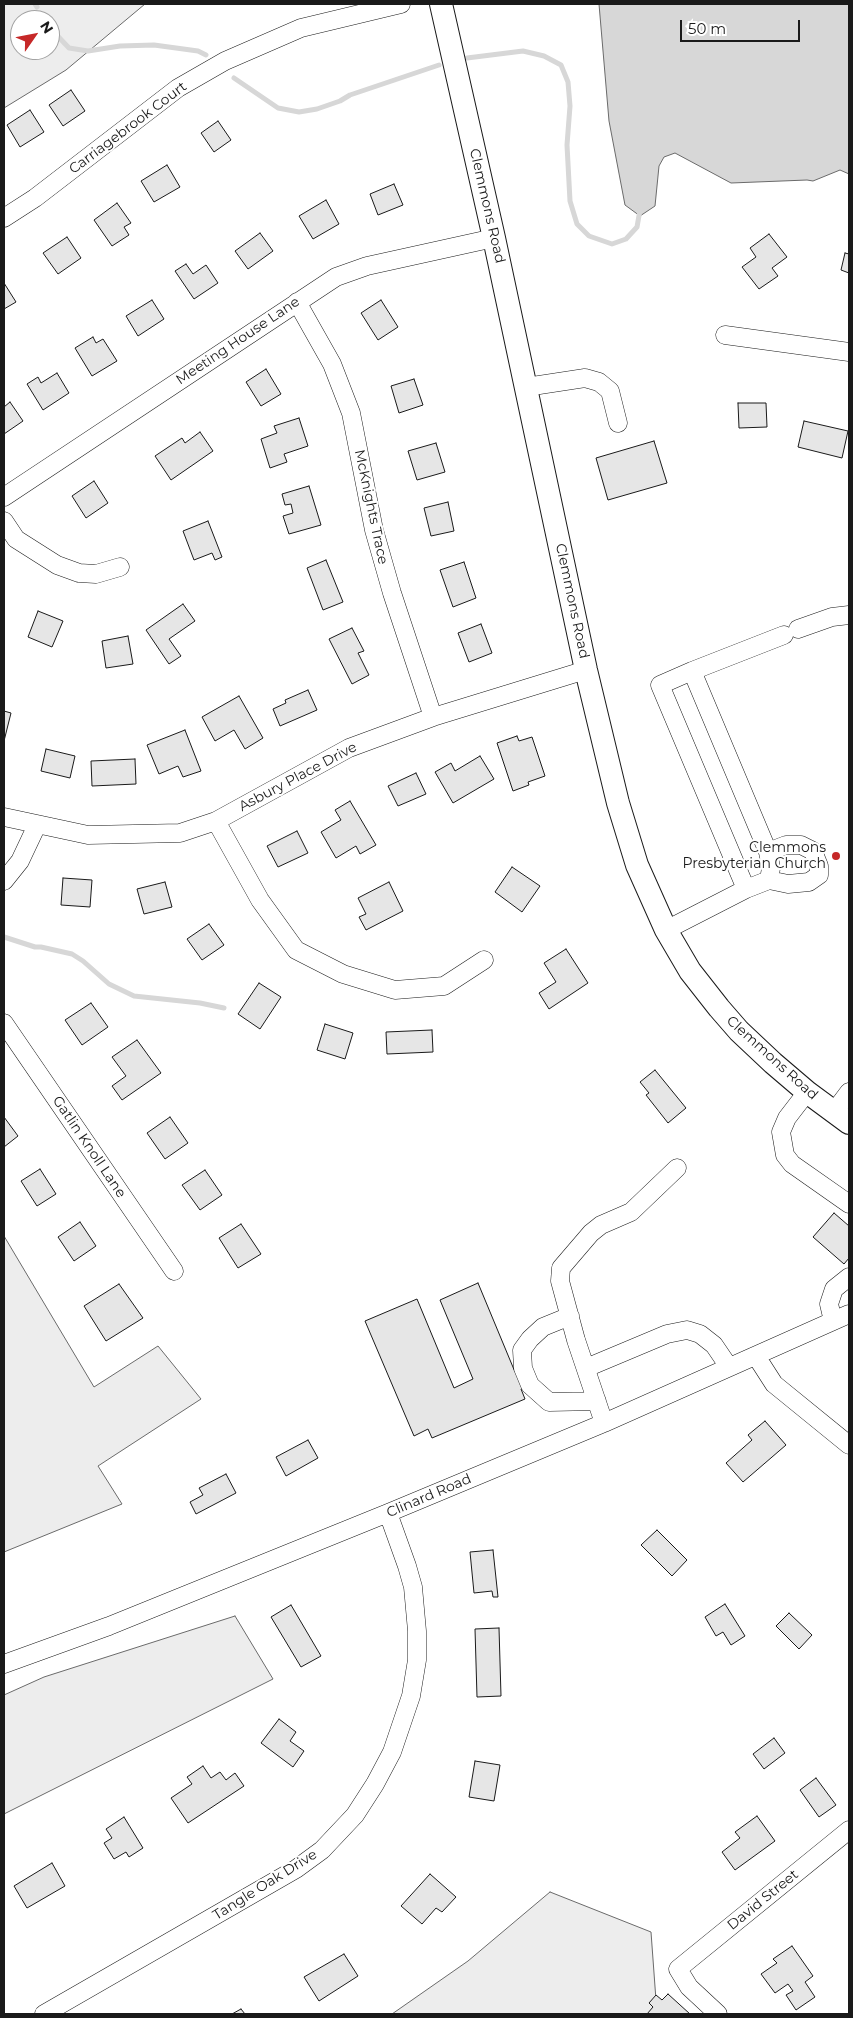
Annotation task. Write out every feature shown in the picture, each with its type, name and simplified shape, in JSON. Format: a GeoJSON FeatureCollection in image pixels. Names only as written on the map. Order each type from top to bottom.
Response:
{"type":"FeatureCollection","features":[{"type":"Feature","properties":{"kind":"main road","name":"Clemmons Road"},"geometry":{"type":"LineString","coordinates":[[441,4],[494,238],[586,670],[628,839],[649,895],[666,930],[690,971],[734,1025],[807,1092],[841,1118]]}},
{"type":"Feature","properties":{"kind":"street","name":"Carriagebrook Court"},"geometry":{"type":"LineString","coordinates":[[4,218],[35,198],[178,88],[225,61],[301,28],[401,4]]}},
{"type":"Feature","properties":{"kind":"street","name":"Meeting House Lane"},"geometry":{"type":"LineString","coordinates":[[4,497],[336,277],[367,266],[494,238]]}},
{"type":"Feature","properties":{"kind":"street","name":"McKnights Trace"},"geometry":{"type":"LineString","coordinates":[[297,302],[332,364],[351,413],[374,530],[392,593],[433,717]]}},
{"type":"Feature","properties":{"kind":"street"},"geometry":{"type":"LineString","coordinates":[[726,335],[849,352]]}},
{"type":"Feature","properties":{"kind":"street"},"geometry":{"type":"LineString","coordinates":[[526,387],[585,378],[599,382],[610,391],[618,424]]}},
{"type":"Feature","properties":{"kind":"street"},"geometry":{"type":"LineString","coordinates":[[4,521],[16,539],[57,565],[79,573],[96,574],[120,568]]}},
{"type":"Feature","properties":{"kind":"street"},"geometry":{"type":"LineString","coordinates":[[746,889],[660,685],[832,617],[849,616]]}},
{"type":"Feature","properties":{"kind":"street","name":"Asbury Place Drive"},"geometry":{"type":"LineString","coordinates":[[4,817],[88,835],[180,833],[216,821],[349,748],[433,717],[586,670]]}},
{"type":"Feature","properties":{"kind":"street"},"geometry":{"type":"LineString","coordinates":[[692,672],[768,852],[771,868],[769,880]]}},
{"type":"Feature","properties":{"kind":"street"},"geometry":{"type":"LineString","coordinates":[[216,821],[260,900],[296,950],[343,974],[395,990],[444,986],[484,960]]}},
{"type":"Feature","properties":{"kind":"street"},"geometry":{"type":"LineString","coordinates":[[4,880],[20,861],[37,825]]}},
{"type":"Feature","properties":{"kind":"street"},"geometry":{"type":"LineString","coordinates":[[666,930],[746,889],[769,880],[788,884],[809,882],[819,875],[819,866],[813,851],[801,845],[786,846],[768,852]]}},
{"type":"Feature","properties":{"kind":"street","name":"Gatlin Knoll Lane"},"geometry":{"type":"LineString","coordinates":[[4,1023],[174,1271]]}},
{"type":"Feature","properties":{"kind":"street"},"geometry":{"type":"LineString","coordinates":[[807,1092],[787,1118],[782,1132],[785,1155],[792,1164],[849,1204]]}},
{"type":"Feature","properties":{"kind":"street"},"geometry":{"type":"LineString","coordinates":[[841,1118],[849,1092]]}},
{"type":"Feature","properties":{"kind":"street"},"geometry":{"type":"LineString","coordinates":[[604,1422],[560,1281],[561,1268],[591,1233],[601,1225],[631,1212],[677,1168]]}},
{"type":"Feature","properties":{"kind":"street"},"geometry":{"type":"LineString","coordinates":[[833,1321],[829,1304],[834,1289],[849,1277]]}},
{"type":"Feature","properties":{"kind":"street","name":"Clinard Road"},"geometry":{"type":"LineString","coordinates":[[4,1664],[109,1626],[388,1513],[604,1422],[849,1314]]}},
{"type":"Feature","properties":{"kind":"street"},"geometry":{"type":"LineString","coordinates":[[570,1316],[543,1327],[530,1339],[522,1350],[523,1368],[530,1385],[549,1402],[597,1401]]}},
{"type":"Feature","properties":{"kind":"street"},"geometry":{"type":"LineString","coordinates":[[586,1368],[667,1334],[687,1330],[700,1334],[714,1345],[728,1367]]}},
{"type":"Feature","properties":{"kind":"street"},"geometry":{"type":"LineString","coordinates":[[756,1356],[774,1384],[849,1445]]}},
{"type":"Feature","properties":{"kind":"street","name":"Tangle Oak Drive"},"geometry":{"type":"LineString","coordinates":[[44,2014],[296,1869],[322,1850],[355,1815],[375,1784],[392,1752],[411,1696],[417,1660],[417,1631],[412,1587],[407,1566],[388,1513]]}},
{"type":"Feature","properties":{"kind":"street","name":"David Street"},"geometry":{"type":"LineString","coordinates":[[718,2014],[689,1986],[678,1970],[849,1830]]}},
{"type":"Feature","properties":{"kind":"shaded area"},"geometry":{"type":"Polygon","coordinates":[[[4,4],[145,4],[66,70],[4,108],[4,4]]]}},
{"type":"Feature","properties":{"kind":"shaded area"},"geometry":{"type":"Polygon","coordinates":[[[599,4],[849,4],[849,174],[840,170],[813,181],[731,183],[675,153],[664,157],[659,166],[655,206],[640,216],[625,205],[609,121],[599,4]]]}},
{"type":"Feature","properties":{"kind":"shaded area"},"geometry":{"type":"Polygon","coordinates":[[[4,1236],[94,1387],[158,1346],[201,1399],[98,1466],[122,1504],[4,1552],[4,1236]]]}},
{"type":"Feature","properties":{"kind":"shaded area"},"geometry":{"type":"Polygon","coordinates":[[[235,1616],[273,1679],[4,1814],[4,1695],[44,1677],[235,1616]]]}},
{"type":"Feature","properties":{"kind":"shaded area"},"geometry":{"type":"Polygon","coordinates":[[[550,1892],[651,1932],[657,2014],[392,2014],[468,1961],[550,1892]]]}},
{"type":"Feature","properties":{"kind":"building"},"geometry":{"type":"Polygon","coordinates":[[[71,90],[85,111],[63,126],[49,105],[71,90]]]}},
{"type":"Feature","properties":{"kind":"building"},"geometry":{"type":"Polygon","coordinates":[[[30,110],[44,132],[20,147],[7,125],[30,110]]]}},
{"type":"Feature","properties":{"kind":"building"},"geometry":{"type":"Polygon","coordinates":[[[218,121],[231,140],[214,152],[201,133],[218,121]]]}},
{"type":"Feature","properties":{"kind":"building"},"geometry":{"type":"Polygon","coordinates":[[[167,165],[180,187],[154,202],[141,181],[167,165]]]}},
{"type":"Feature","properties":{"kind":"building"},"geometry":{"type":"Polygon","coordinates":[[[394,184],[403,205],[378,215],[370,194],[394,184]]]}},
{"type":"Feature","properties":{"kind":"building"},"geometry":{"type":"Polygon","coordinates":[[[326,200],[339,224],[313,239],[299,216],[326,200]]]}},
{"type":"Feature","properties":{"kind":"building"},"geometry":{"type":"Polygon","coordinates":[[[117,203],[131,223],[124,227],[129,235],[112,246],[94,220],[117,203]]]}},
{"type":"Feature","properties":{"kind":"building"},"geometry":{"type":"Polygon","coordinates":[[[260,233],[273,251],[248,269],[235,251],[260,233]]]}},
{"type":"Feature","properties":{"kind":"building"},"geometry":{"type":"Polygon","coordinates":[[[769,234],[787,257],[772,268],[778,276],[759,289],[742,267],[756,257],[750,248],[769,234]]]}},
{"type":"Feature","properties":{"kind":"building"},"geometry":{"type":"Polygon","coordinates":[[[67,237],[81,258],[58,274],[43,253],[67,237]]]}},
{"type":"Feature","properties":{"kind":"building"},"geometry":{"type":"Polygon","coordinates":[[[845,253],[849,254],[849,273],[841,270],[845,253]]]}},
{"type":"Feature","properties":{"kind":"building"},"geometry":{"type":"Polygon","coordinates":[[[186,264],[193,274],[206,265],[218,283],[194,299],[175,271],[186,264]]]}},
{"type":"Feature","properties":{"kind":"building"},"geometry":{"type":"Polygon","coordinates":[[[4,283],[16,302],[4,309],[4,283]]]}},
{"type":"Feature","properties":{"kind":"building"},"geometry":{"type":"Polygon","coordinates":[[[152,300],[164,319],[138,336],[126,316],[152,300]]]}},
{"type":"Feature","properties":{"kind":"building"},"geometry":{"type":"Polygon","coordinates":[[[381,300],[398,327],[378,340],[361,313],[381,300]]]}},
{"type":"Feature","properties":{"kind":"building"},"geometry":{"type":"Polygon","coordinates":[[[93,337],[96,343],[103,339],[117,361],[92,376],[75,348],[93,337]]]}},
{"type":"Feature","properties":{"kind":"building"},"geometry":{"type":"Polygon","coordinates":[[[266,369],[281,394],[261,406],[246,382],[266,369]]]}},
{"type":"Feature","properties":{"kind":"building"},"geometry":{"type":"Polygon","coordinates":[[[57,373],[69,393],[43,410],[27,384],[38,377],[41,383],[57,373]]]}},
{"type":"Feature","properties":{"kind":"building"},"geometry":{"type":"Polygon","coordinates":[[[414,379],[423,405],[399,413],[391,386],[414,379]]]}},
{"type":"Feature","properties":{"kind":"building"},"geometry":{"type":"Polygon","coordinates":[[[10,402],[23,421],[4,434],[4,407],[10,402]]]}},
{"type":"Feature","properties":{"kind":"building"},"geometry":{"type":"Polygon","coordinates":[[[738,403],[766,403],[767,427],[739,428],[738,403]]]}},
{"type":"Feature","properties":{"kind":"building"},"geometry":{"type":"Polygon","coordinates":[[[299,418],[308,446],[284,454],[287,462],[270,468],[261,439],[277,433],[274,426],[299,418]]]}},
{"type":"Feature","properties":{"kind":"building"},"geometry":{"type":"Polygon","coordinates":[[[804,421],[848,431],[842,458],[798,447],[804,421]]]}},
{"type":"Feature","properties":{"kind":"building"},"geometry":{"type":"Polygon","coordinates":[[[200,432],[213,451],[171,480],[155,456],[182,438],[185,443],[200,432]]]}},
{"type":"Feature","properties":{"kind":"building"},"geometry":{"type":"Polygon","coordinates":[[[654,441],[667,483],[608,500],[596,458],[654,441]]]}},
{"type":"Feature","properties":{"kind":"building"},"geometry":{"type":"Polygon","coordinates":[[[436,443],[445,472],[417,480],[408,451],[436,443]]]}},
{"type":"Feature","properties":{"kind":"building"},"geometry":{"type":"Polygon","coordinates":[[[94,481],[108,503],[86,518],[72,496],[94,481]]]}},
{"type":"Feature","properties":{"kind":"building"},"geometry":{"type":"Polygon","coordinates":[[[309,486],[321,525],[289,534],[283,516],[293,513],[291,504],[285,505],[282,494],[309,486]]]}},
{"type":"Feature","properties":{"kind":"building"},"geometry":{"type":"Polygon","coordinates":[[[448,502],[454,531],[431,536],[424,508],[448,502]]]}},
{"type":"Feature","properties":{"kind":"building"},"geometry":{"type":"Polygon","coordinates":[[[208,521],[222,557],[215,560],[212,553],[194,560],[183,531],[208,521]]]}},
{"type":"Feature","properties":{"kind":"building"},"geometry":{"type":"Polygon","coordinates":[[[326,560],[343,602],[323,610],[307,568],[326,560]]]}},
{"type":"Feature","properties":{"kind":"building"},"geometry":{"type":"Polygon","coordinates":[[[464,562],[476,598],[453,607],[440,570],[464,562]]]}},
{"type":"Feature","properties":{"kind":"building"},"geometry":{"type":"Polygon","coordinates":[[[183,604],[195,621],[169,639],[181,656],[169,664],[146,630],[183,604]]]}},
{"type":"Feature","properties":{"kind":"building"},"geometry":{"type":"Polygon","coordinates":[[[38,611],[63,621],[52,647],[28,637],[38,611]]]}},
{"type":"Feature","properties":{"kind":"building"},"geometry":{"type":"Polygon","coordinates":[[[481,624],[492,653],[469,662],[458,633],[481,624]]]}},
{"type":"Feature","properties":{"kind":"building"},"geometry":{"type":"Polygon","coordinates":[[[352,628],[364,651],[358,653],[369,675],[352,684],[329,639],[352,628]]]}},
{"type":"Feature","properties":{"kind":"building"},"geometry":{"type":"Polygon","coordinates":[[[128,636],[133,664],[106,668],[102,641],[128,636]]]}},
{"type":"Feature","properties":{"kind":"building"},"geometry":{"type":"Polygon","coordinates":[[[308,690],[317,710],[280,726],[273,709],[286,703],[285,700],[308,690]]]}},
{"type":"Feature","properties":{"kind":"building"},"geometry":{"type":"Polygon","coordinates":[[[239,696],[263,738],[245,749],[234,730],[215,741],[202,717],[239,696]]]}},
{"type":"Feature","properties":{"kind":"building"},"geometry":{"type":"Polygon","coordinates":[[[4,711],[11,713],[4,741],[4,711]]]}},
{"type":"Feature","properties":{"kind":"building"},"geometry":{"type":"Polygon","coordinates":[[[185,730],[201,771],[183,777],[178,766],[159,774],[147,745],[185,730]]]}},
{"type":"Feature","properties":{"kind":"building"},"geometry":{"type":"Polygon","coordinates":[[[517,736],[519,741],[532,737],[545,776],[528,782],[529,785],[513,791],[497,743],[517,736]]]}},
{"type":"Feature","properties":{"kind":"building"},"geometry":{"type":"Polygon","coordinates":[[[46,749],[75,756],[70,778],[41,771],[46,749]]]}},
{"type":"Feature","properties":{"kind":"building"},"geometry":{"type":"Polygon","coordinates":[[[480,756],[494,779],[453,803],[435,772],[451,763],[455,771],[480,756]]]}},
{"type":"Feature","properties":{"kind":"building"},"geometry":{"type":"Polygon","coordinates":[[[135,759],[136,784],[92,786],[91,761],[135,759]]]}},
{"type":"Feature","properties":{"kind":"building"},"geometry":{"type":"Polygon","coordinates":[[[416,773],[426,794],[398,806],[388,786],[416,773]]]}},
{"type":"Feature","properties":{"kind":"building"},"geometry":{"type":"Polygon","coordinates":[[[350,801],[376,845],[360,854],[356,846],[336,858],[321,832],[341,820],[335,810],[350,801]]]}},
{"type":"Feature","properties":{"kind":"building"},"geometry":{"type":"Polygon","coordinates":[[[297,831],[308,853],[278,867],[267,846],[297,831]]]}},
{"type":"Feature","properties":{"kind":"building"},"geometry":{"type":"Polygon","coordinates":[[[512,867],[540,886],[522,912],[495,892],[512,867]]]}},
{"type":"Feature","properties":{"kind":"building"},"geometry":{"type":"Polygon","coordinates":[[[63,878],[92,880],[90,907],[61,905],[63,878]]]}},
{"type":"Feature","properties":{"kind":"building"},"geometry":{"type":"Polygon","coordinates":[[[165,882],[172,907],[144,914],[137,889],[165,882]]]}},
{"type":"Feature","properties":{"kind":"building"},"geometry":{"type":"Polygon","coordinates":[[[389,882],[403,911],[366,930],[359,917],[366,914],[358,898],[389,882]]]}},
{"type":"Feature","properties":{"kind":"building"},"geometry":{"type":"Polygon","coordinates":[[[209,924],[224,945],[202,960],[187,939],[209,924]]]}},
{"type":"Feature","properties":{"kind":"building"},"geometry":{"type":"Polygon","coordinates":[[[566,949],[588,983],[549,1009],[539,993],[556,982],[544,963],[566,949]]]}},
{"type":"Feature","properties":{"kind":"building"},"geometry":{"type":"Polygon","coordinates":[[[259,983],[281,997],[260,1029],[238,1014],[259,983]]]}},
{"type":"Feature","properties":{"kind":"building"},"geometry":{"type":"Polygon","coordinates":[[[91,1003],[108,1027],[82,1045],[65,1020],[91,1003]]]}},
{"type":"Feature","properties":{"kind":"building"},"geometry":{"type":"Polygon","coordinates":[[[325,1024],[353,1033],[345,1059],[317,1050],[325,1024]]]}},
{"type":"Feature","properties":{"kind":"building"},"geometry":{"type":"Polygon","coordinates":[[[432,1030],[433,1052],[387,1054],[386,1032],[432,1030]]]}},
{"type":"Feature","properties":{"kind":"building"},"geometry":{"type":"Polygon","coordinates":[[[137,1040],[161,1073],[122,1100],[112,1086],[126,1076],[112,1057],[137,1040]]]}},
{"type":"Feature","properties":{"kind":"building"},"geometry":{"type":"Polygon","coordinates":[[[655,1070],[686,1108],[668,1123],[646,1095],[649,1093],[640,1082],[655,1070]]]}},
{"type":"Feature","properties":{"kind":"building"},"geometry":{"type":"Polygon","coordinates":[[[4,1117],[18,1136],[4,1147],[4,1117]]]}},
{"type":"Feature","properties":{"kind":"building"},"geometry":{"type":"Polygon","coordinates":[[[170,1117],[188,1143],[165,1159],[147,1133],[170,1117]]]}},
{"type":"Feature","properties":{"kind":"building"},"geometry":{"type":"Polygon","coordinates":[[[40,1169],[56,1194],[37,1206],[21,1181],[40,1169]]]}},
{"type":"Feature","properties":{"kind":"building"},"geometry":{"type":"Polygon","coordinates":[[[205,1170],[222,1195],[200,1210],[182,1185],[205,1170]]]}},
{"type":"Feature","properties":{"kind":"building"},"geometry":{"type":"Polygon","coordinates":[[[834,1213],[849,1226],[849,1258],[844,1264],[813,1237],[834,1213]]]}},
{"type":"Feature","properties":{"kind":"building"},"geometry":{"type":"Polygon","coordinates":[[[80,1222],[96,1246],[74,1261],[58,1237],[80,1222]]]}},
{"type":"Feature","properties":{"kind":"building"},"geometry":{"type":"Polygon","coordinates":[[[241,1224],[261,1254],[238,1268],[219,1238],[241,1224]]]}},
{"type":"Feature","properties":{"kind":"building"},"geometry":{"type":"Polygon","coordinates":[[[478,1283],[515,1372],[534,1383],[521,1389],[525,1399],[432,1438],[428,1429],[414,1436],[365,1321],[417,1299],[454,1388],[473,1379],[440,1300],[478,1283]]]}},
{"type":"Feature","properties":{"kind":"building"},"geometry":{"type":"Polygon","coordinates":[[[119,1284],[143,1318],[106,1341],[84,1306],[119,1284]]]}},
{"type":"Feature","properties":{"kind":"building"},"geometry":{"type":"Polygon","coordinates":[[[765,1421],[786,1445],[743,1482],[726,1463],[752,1440],[748,1435],[765,1421]]]}},
{"type":"Feature","properties":{"kind":"building"},"geometry":{"type":"Polygon","coordinates":[[[308,1440],[318,1458],[286,1476],[276,1457],[308,1440]]]}},
{"type":"Feature","properties":{"kind":"building"},"geometry":{"type":"Polygon","coordinates":[[[226,1474],[236,1493],[196,1514],[190,1502],[203,1495],[199,1488],[226,1474]]]}},
{"type":"Feature","properties":{"kind":"building"},"geometry":{"type":"Polygon","coordinates":[[[657,1530],[687,1560],[672,1576],[641,1545],[657,1530]]]}},
{"type":"Feature","properties":{"kind":"building"},"geometry":{"type":"Polygon","coordinates":[[[493,1550],[498,1597],[493,1597],[492,1591],[474,1593],[470,1552],[493,1550]]]}},
{"type":"Feature","properties":{"kind":"building"},"geometry":{"type":"Polygon","coordinates":[[[725,1604],[745,1636],[731,1645],[723,1632],[716,1636],[705,1617],[725,1604]]]}},
{"type":"Feature","properties":{"kind":"building"},"geometry":{"type":"Polygon","coordinates":[[[291,1605],[321,1656],[301,1667],[271,1617],[291,1605]]]}},
{"type":"Feature","properties":{"kind":"building"},"geometry":{"type":"Polygon","coordinates":[[[789,1613],[812,1635],[799,1649],[776,1626],[789,1613]]]}},
{"type":"Feature","properties":{"kind":"building"},"geometry":{"type":"Polygon","coordinates":[[[499,1628],[501,1696],[477,1697],[475,1629],[499,1628]]]}},
{"type":"Feature","properties":{"kind":"building"},"geometry":{"type":"Polygon","coordinates":[[[279,1719],[296,1732],[290,1741],[304,1751],[293,1767],[261,1743],[279,1719]]]}},
{"type":"Feature","properties":{"kind":"building"},"geometry":{"type":"Polygon","coordinates":[[[774,1738],[785,1753],[764,1769],[753,1754],[774,1738]]]}},
{"type":"Feature","properties":{"kind":"building"},"geometry":{"type":"Polygon","coordinates":[[[475,1761],[500,1765],[494,1801],[469,1797],[475,1761]]]}},
{"type":"Feature","properties":{"kind":"building"},"geometry":{"type":"Polygon","coordinates":[[[203,1766],[211,1778],[220,1772],[226,1780],[235,1773],[244,1786],[188,1823],[171,1798],[192,1784],[187,1777],[203,1766]]]}},
{"type":"Feature","properties":{"kind":"building"},"geometry":{"type":"Polygon","coordinates":[[[816,1778],[836,1805],[819,1817],[800,1790],[816,1778]]]}},
{"type":"Feature","properties":{"kind":"building"},"geometry":{"type":"Polygon","coordinates":[[[757,1816],[775,1841],[735,1870],[722,1852],[740,1838],[735,1832],[757,1816]]]}},
{"type":"Feature","properties":{"kind":"building"},"geometry":{"type":"Polygon","coordinates":[[[124,1817],[143,1848],[129,1857],[126,1852],[114,1859],[104,1843],[112,1838],[106,1829],[124,1817]]]}},
{"type":"Feature","properties":{"kind":"building"},"geometry":{"type":"Polygon","coordinates":[[[52,1863],[65,1886],[27,1908],[14,1886],[52,1863]]]}},
{"type":"Feature","properties":{"kind":"building"},"geometry":{"type":"Polygon","coordinates":[[[430,1874],[456,1897],[442,1912],[436,1908],[422,1924],[401,1906],[430,1874]]]}},
{"type":"Feature","properties":{"kind":"building"},"geometry":{"type":"Polygon","coordinates":[[[792,1946],[813,1976],[805,1982],[815,1997],[796,2010],[786,1995],[793,1991],[788,1984],[775,1993],[761,1974],[777,1963],[773,1959],[792,1946]]]}},
{"type":"Feature","properties":{"kind":"building"},"geometry":{"type":"Polygon","coordinates":[[[344,1954],[358,1976],[319,2001],[304,1977],[344,1954]]]}},
{"type":"Feature","properties":{"kind":"building"},"geometry":{"type":"Polygon","coordinates":[[[668,1994],[690,2014],[647,2014],[653,2007],[649,2003],[656,1995],[662,2000],[668,1994]]]}},
{"type":"Feature","properties":{"kind":"building"},"geometry":{"type":"Polygon","coordinates":[[[241,2009],[245,2014],[232,2014],[241,2009]]]}},
{"type":"Feature","properties":{"kind":"waterway"},"geometry":{"type":"LineString","coordinates":[[60,38],[69,48],[88,51],[120,46],[154,45],[198,51],[206,55]]}},
{"type":"Feature","properties":{"kind":"waterway"},"geometry":{"type":"LineString","coordinates":[[467,58],[523,51],[544,56],[561,65],[568,82],[570,106],[567,145],[570,201],[577,224],[589,236],[612,244],[626,239],[637,227],[640,210]]}},
{"type":"Feature","properties":{"kind":"waterway"},"geometry":{"type":"LineString","coordinates":[[234,78],[278,108],[299,112],[317,109],[340,101],[350,95],[439,65]]}},
{"type":"Feature","properties":{"kind":"waterway"},"geometry":{"type":"LineString","coordinates":[[4,937],[35,947],[72,954],[109,984],[134,996],[200,1003],[224,1008]]}},
{"type":"Feature","properties":{"kind":"place","name":"Clemmons Presbyterian Church"},"geometry":{"type":"Point","coordinates":[836,856]}}]}
